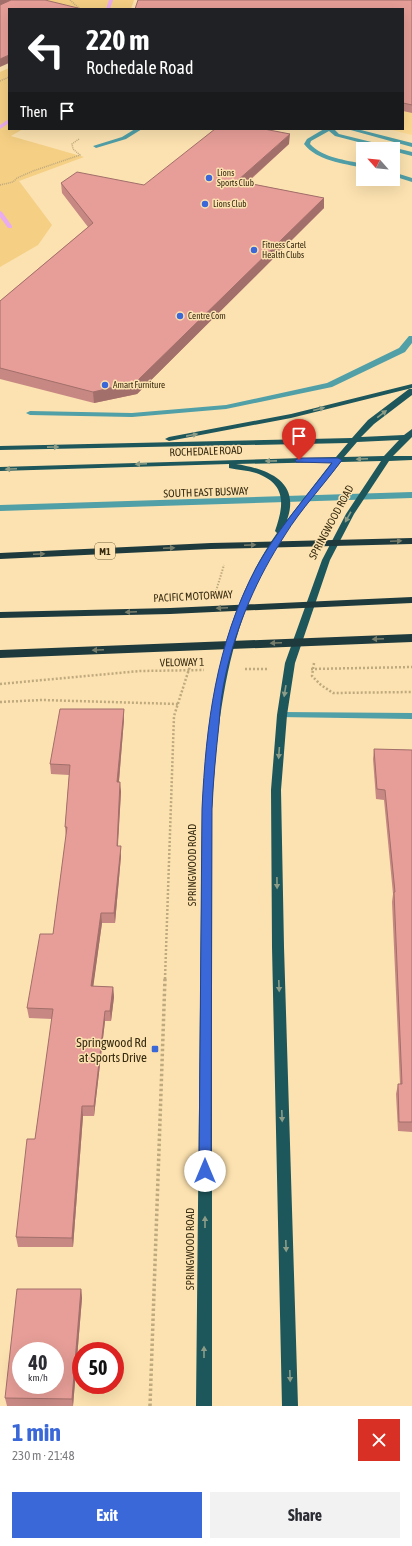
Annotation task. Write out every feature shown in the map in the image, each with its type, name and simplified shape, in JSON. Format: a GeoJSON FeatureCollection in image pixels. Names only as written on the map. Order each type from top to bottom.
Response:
{"type":"FeatureCollection","features":[{"type":"Feature","properties":{"kind":"highway","name":"M1"},"geometry":{"type":"LineString","coordinates":[[0,556],[211,546],[412,540]]}},
{"type":"Feature","properties":{"kind":"highway","name":"PACIFIC MOTORWAY"},"geometry":{"type":"LineString","coordinates":[[0,615],[412,600]]}},
{"type":"Feature","properties":{"kind":"highway"},"geometry":{"type":"LineString","coordinates":[[0,654],[412,638]]}},
{"type":"Feature","properties":{"kind":"main road"},"geometry":{"type":"LineString","coordinates":[[140,445],[291,416],[412,386]]}},
{"type":"Feature","properties":{"kind":"main road","name":"SPRINGWOOD ROAD"},"geometry":{"type":"LineString","coordinates":[[204,1401],[208,774],[217,699],[223,668],[230,642],[244,602],[270,551],[354,440],[372,422],[412,391]]}},
{"type":"Feature","properties":{"kind":"main road","name":"SPRINGWOOD ROAD"},"geometry":{"type":"LineString","coordinates":[[290,1406],[278,947],[276,790],[282,714],[290,663],[326,560],[350,514],[386,459],[412,431]]}},
{"type":"Feature","properties":{"kind":"main road","name":"ROCHEDALE ROAD"},"geometry":{"type":"LineString","coordinates":[[0,448],[354,440],[408,437]]}},
{"type":"Feature","properties":{"kind":"main road","name":"ROCHEDALE ROAD"},"geometry":{"type":"LineString","coordinates":[[0,469],[412,458]]}},
{"type":"Feature","properties":{"kind":"main road"},"geometry":{"type":"LineString","coordinates":[[221,462],[229,466],[242,467],[275,478],[283,487],[286,496],[285,516],[270,551]]}},
{"type":"Feature","properties":{"kind":"street"},"geometry":{"type":"LineString","coordinates":[[96,146],[124,138],[137,130]]}},
{"type":"Feature","properties":{"kind":"street"},"geometry":{"type":"LineString","coordinates":[[328,130],[309,140],[307,144],[310,148],[321,154],[356,164]]}},
{"type":"Feature","properties":{"kind":"street"},"geometry":{"type":"LineString","coordinates":[[331,130],[337,135],[364,142]]}},
{"type":"Feature","properties":{"kind":"street"},"geometry":{"type":"LineString","coordinates":[[354,130],[412,145]]}},
{"type":"Feature","properties":{"kind":"street"},"geometry":{"type":"LineString","coordinates":[[400,151],[412,154]]}},
{"type":"Feature","properties":{"kind":"street"},"geometry":{"type":"LineString","coordinates":[[400,176],[412,180]]}},
{"type":"Feature","properties":{"kind":"street"},"geometry":{"type":"LineString","coordinates":[[30,413],[132,415],[226,408],[329,386],[402,350],[412,338]]}},
{"type":"Feature","properties":{"kind":"street","name":"SOUTH EAST BUSWAY"},"geometry":{"type":"LineString","coordinates":[[0,508],[213,503],[410,495]]}},
{"type":"Feature","properties":{"kind":"street"},"geometry":{"type":"LineString","coordinates":[[282,714],[412,716]]}},
{"type":"Feature","properties":{"kind":"path"},"geometry":{"type":"LineString","coordinates":[[70,0],[79,8]]}},
{"type":"Feature","properties":{"kind":"path"},"geometry":{"type":"LineString","coordinates":[[0,185],[13,182],[15,179],[28,173],[80,155],[74,149],[72,144],[80,138]]}},
{"type":"Feature","properties":{"kind":"path"},"geometry":{"type":"LineString","coordinates":[[216,593],[226,560]]}},
{"type":"Feature","properties":{"kind":"path"},"geometry":{"type":"LineString","coordinates":[[314,656],[312,676],[321,685],[333,693],[412,692]]}},
{"type":"Feature","properties":{"kind":"path"},"geometry":{"type":"LineString","coordinates":[[150,1406],[174,716],[192,659]]}},
{"type":"Feature","properties":{"kind":"path"},"geometry":{"type":"LineString","coordinates":[[308,669],[412,667]]}},
{"type":"Feature","properties":{"kind":"path"},"geometry":{"type":"LineString","coordinates":[[244,669],[276,669]]}},
{"type":"Feature","properties":{"kind":"path","name":"VELOWAY 1"},"geometry":{"type":"LineString","coordinates":[[0,684],[140,671],[212,670]]}},
{"type":"Feature","properties":{"kind":"path"},"geometry":{"type":"LineString","coordinates":[[0,702],[42,700],[178,704]]}},
{"type":"Feature","properties":{"kind":"shaded area"},"geometry":{"type":"Polygon","coordinates":[[[25,0],[134,0],[131,8],[57,8],[25,0]]]}},
{"type":"Feature","properties":{"kind":"shaded area"},"geometry":{"type":"Polygon","coordinates":[[[8,68],[8,130],[21,130],[11,136],[84,157],[19,181],[52,225],[38,245],[0,267],[0,72],[8,68]]]}},
{"type":"Feature","properties":{"kind":"shaded area"},"geometry":{"type":"Polygon","coordinates":[[[404,90],[412,93],[412,135],[392,130],[404,130],[404,90]]]}},
{"type":"Feature","properties":{"kind":"building"},"geometry":{"type":"Polygon","coordinates":[[[11,0],[45,0],[78,8],[8,8],[8,55],[0,59],[0,5],[11,0]]]}},
{"type":"Feature","properties":{"kind":"building"},"geometry":{"type":"Polygon","coordinates":[[[138,0],[412,0],[412,105],[404,103],[404,8],[135,8],[138,0]]]}},
{"type":"Feature","properties":{"kind":"building"},"geometry":{"type":"Polygon","coordinates":[[[214,130],[269,130],[290,134],[237,181],[324,198],[136,382],[93,392],[0,368],[0,301],[93,223],[61,183],[77,172],[144,185],[214,130]]]}},
{"type":"Feature","properties":{"kind":"building"},"geometry":{"type":"Polygon","coordinates":[[[60,709],[124,709],[117,782],[120,782],[117,846],[121,846],[114,913],[101,913],[91,986],[113,987],[110,1011],[105,1011],[94,1106],[82,1106],[72,1238],[16,1237],[27,1139],[35,1139],[53,1009],[27,1008],[40,934],[53,934],[67,827],[65,827],[70,765],[50,764],[60,709]]]}},
{"type":"Feature","properties":{"kind":"building"},"geometry":{"type":"Polygon","coordinates":[[[374,749],[412,750],[412,1122],[399,1122],[398,1084],[402,1084],[395,892],[385,790],[377,789],[374,749]]]}},
{"type":"Feature","properties":{"kind":"building"},"geometry":{"type":"Polygon","coordinates":[[[17,1289],[81,1289],[77,1342],[72,1342],[72,1399],[5,1398],[17,1289]]]}},
{"type":"Feature","properties":{"kind":"waterway"},"geometry":{"type":"LineString","coordinates":[[108,8],[111,0]]}},
{"type":"Feature","properties":{"kind":"waterway"},"geometry":{"type":"LineString","coordinates":[[0,127],[8,122]]}},
{"type":"Feature","properties":{"kind":"waterway"},"geometry":{"type":"LineString","coordinates":[[0,213],[10,227]]}},
{"type":"Feature","properties":{"kind":"place","name":"Lions Sports Club"},"geometry":{"type":"Point","coordinates":[209,178]}},
{"type":"Feature","properties":{"kind":"place","name":"Lions Club"},"geometry":{"type":"Point","coordinates":[205,204]}},
{"type":"Feature","properties":{"kind":"place","name":"Fitness Cartel Health Clubs"},"geometry":{"type":"Point","coordinates":[254,250]}},
{"type":"Feature","properties":{"kind":"place","name":"Centre Com"},"geometry":{"type":"Point","coordinates":[180,316]}},
{"type":"Feature","properties":{"kind":"place","name":"Amart Furniture"},"geometry":{"type":"Point","coordinates":[105,385]}},
{"type":"Feature","properties":{"kind":"place","name":"Springwood Rd at Sports Drive"},"geometry":{"type":"Point","coordinates":[155,1049]}},
{"type":"Feature","properties":{"kind":"route"},"geometry":{"type":"LineString","coordinates":[[205,1171],[207,809],[208,774],[217,699],[221,675],[230,642],[244,602],[261,568],[282,533],[338,460],[299,460]]}}]}
